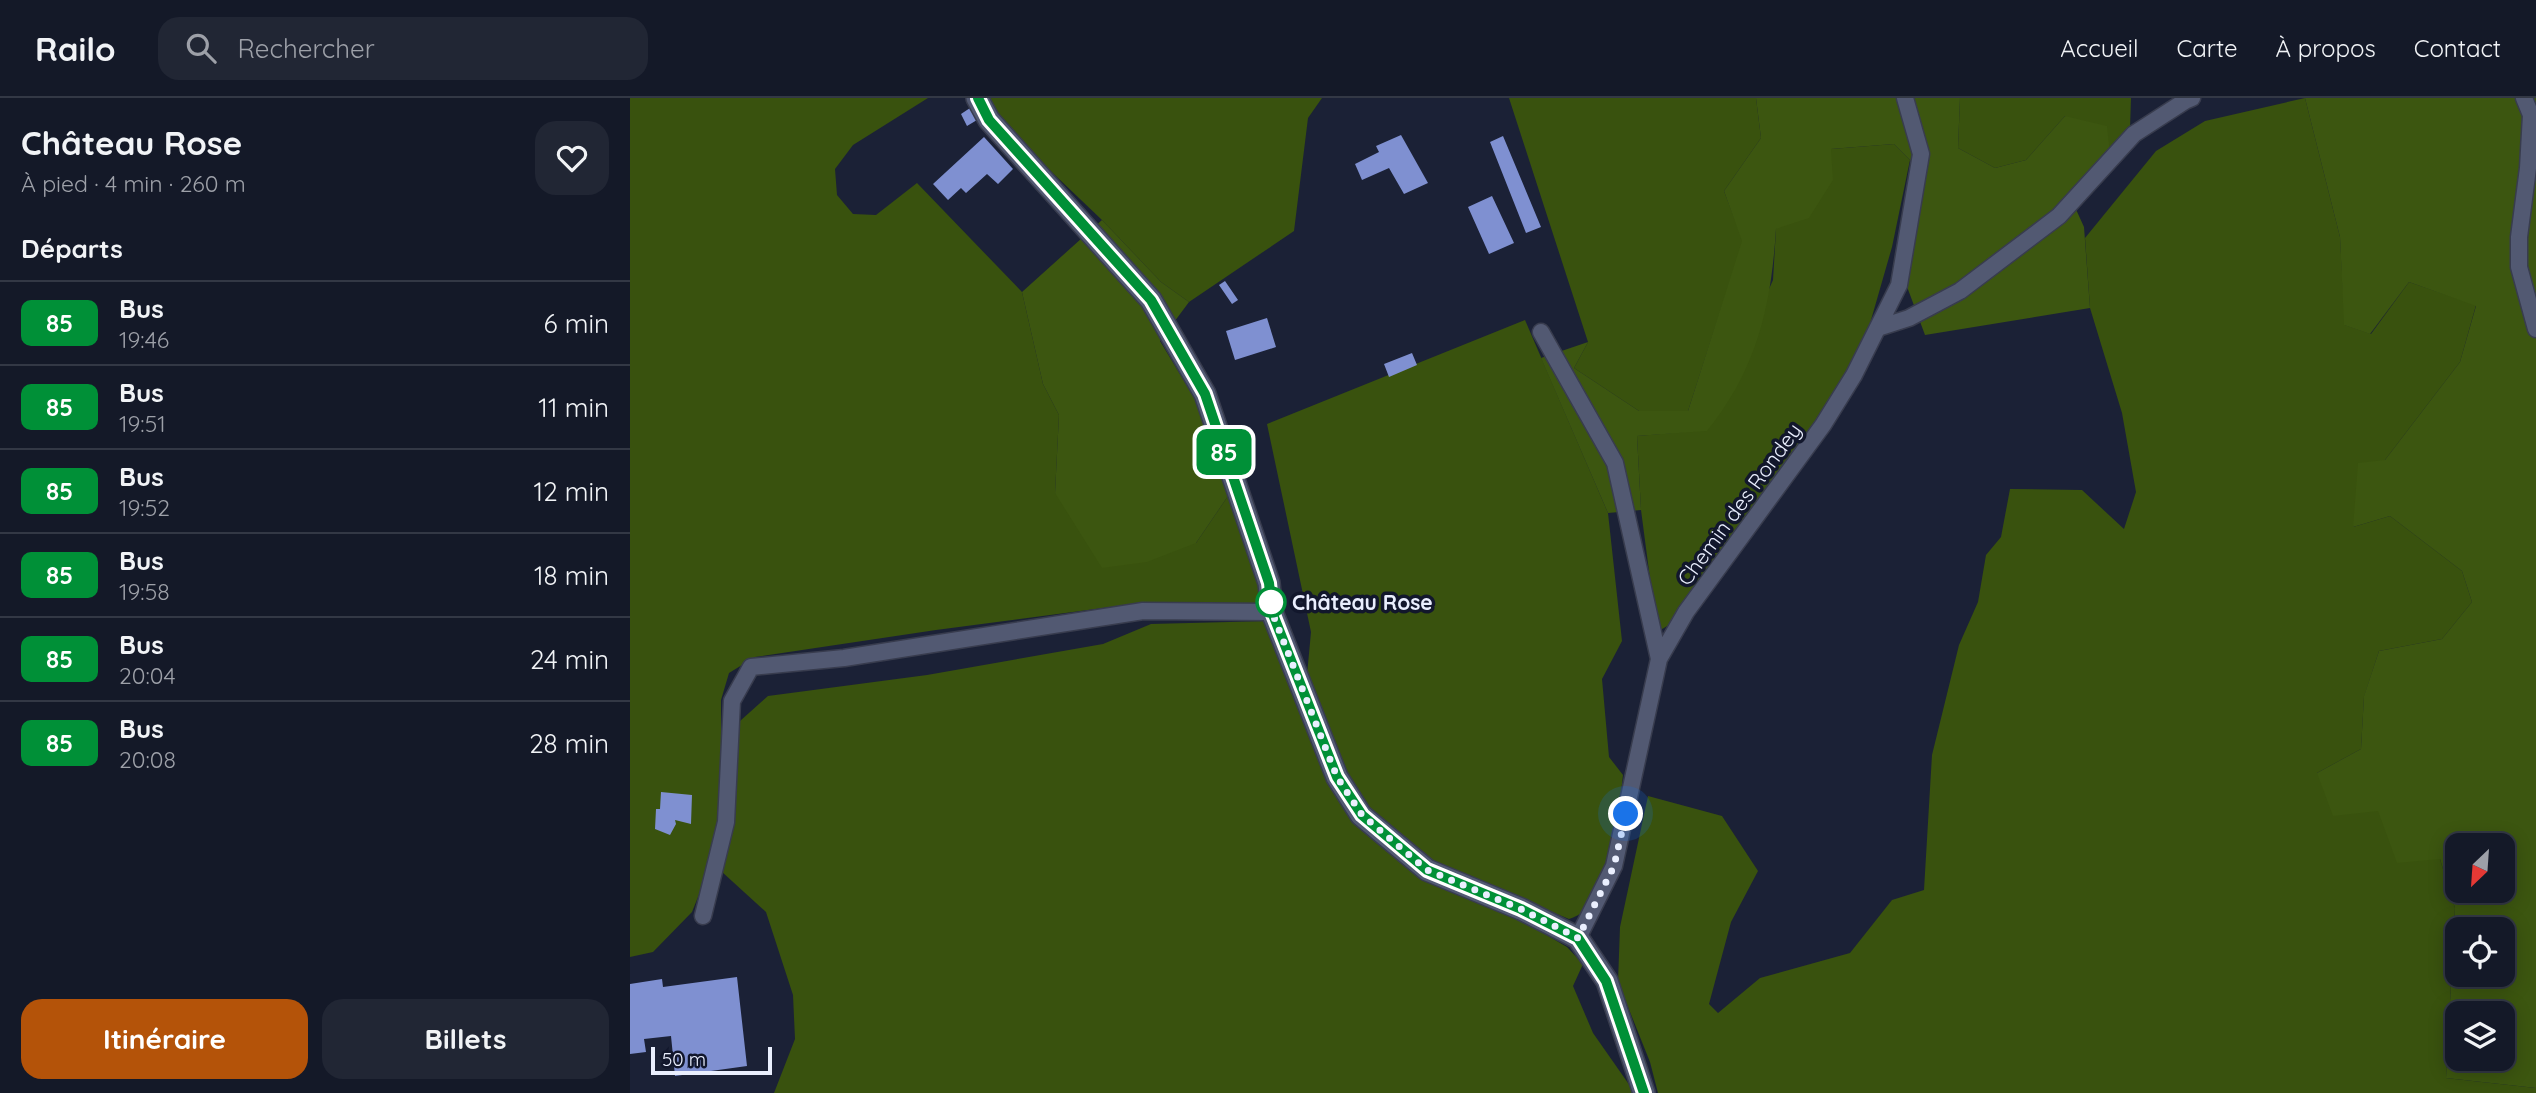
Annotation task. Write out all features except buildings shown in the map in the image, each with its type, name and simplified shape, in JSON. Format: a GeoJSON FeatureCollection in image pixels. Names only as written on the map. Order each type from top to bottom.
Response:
{"type":"FeatureCollection","features":[{"type":"Feature","properties":{"kind":"street"},"geometry":{"type":"LineString","coordinates":[[978,98],[989,120],[1151,300],[1205,394],[1269,583],[1272,612],[1337,777],[1362,815],[1427,870],[1521,909],[1578,938],[1606,981],[1644,1093]]}},
{"type":"Feature","properties":{"kind":"street","name":"Chemin des Rondey"},"geometry":{"type":"LineString","coordinates":[[1578,938],[1614,866],[1659,659],[1686,612],[1823,425],[1854,375],[1899,285],[1921,154],[1905,98]]}},
{"type":"Feature","properties":{"kind":"street"},"geometry":{"type":"LineString","coordinates":[[1878,328],[1909,318],[1959,290],[2059,216],[2134,134],[2192,98]]}},
{"type":"Feature","properties":{"kind":"street"},"geometry":{"type":"LineString","coordinates":[[2524,98],[2531,115],[2528,168],[2519,237],[2519,267],[2536,330]]}},
{"type":"Feature","properties":{"kind":"street"},"geometry":{"type":"LineString","coordinates":[[1541,332],[1615,463],[1659,659]]}},
{"type":"Feature","properties":{"kind":"street"},"geometry":{"type":"LineString","coordinates":[[703,916],[726,822],[733,701],[751,667],[844,658],[1143,611],[1272,612]]}},
{"type":"Feature","properties":{"kind":"green space"},"geometry":{"type":"Polygon","coordinates":[[[630,98],[928,98],[853,145],[835,169],[837,195],[853,214],[876,215],[917,183],[1022,292],[1043,384],[1059,415],[1055,493],[1196,543],[1228,496],[1261,587],[1259,599],[1251,607],[1141,603],[755,657],[729,673],[721,700],[721,738],[768,696],[927,675],[1103,644],[1151,624],[1268,621],[1356,823],[1567,947],[1583,964],[1573,986],[1593,1033],[1635,1093],[774,1093],[795,1039],[793,995],[766,912],[710,861],[692,912],[653,952],[630,957],[630,98]]]}},
{"type":"Feature","properties":{"kind":"green space"},"geometry":{"type":"Polygon","coordinates":[[[983,98],[1322,98],[1308,118],[1294,231],[1189,302],[1161,282],[1102,220],[992,115],[983,98]]]}},
{"type":"Feature","properties":{"kind":"green space"},"geometry":{"type":"Polygon","coordinates":[[[1509,98],[1756,98],[1761,138],[1724,191],[1743,241],[1688,411],[1639,411],[1574,368],[1588,342],[1509,98]]]}},
{"type":"Feature","properties":{"kind":"green space"},"geometry":{"type":"Polygon","coordinates":[[[1756,98],[1960,98],[1958,148],[1995,168],[2026,160],[2065,116],[2107,126],[2110,154],[2069,194],[2084,227],[2090,308],[1925,335],[1906,284],[1924,174],[1894,144],[1831,149],[1833,180],[1809,218],[1776,229],[1770,285],[1758,336],[1738,384],[1724,408],[1707,431],[1637,436],[1641,510],[1608,513],[1541,358],[1588,342],[1574,368],[1639,411],[1688,411],[1742,241],[1724,191],[1761,138],[1756,98]]]}},
{"type":"Feature","properties":{"kind":"green space"},"geometry":{"type":"Polygon","coordinates":[[[1960,98],[2131,98],[2130,129],[2110,154],[2065,116],[2026,160],[1995,168],[1958,148],[1960,98]]]}},
{"type":"Feature","properties":{"kind":"green space"},"geometry":{"type":"Polygon","coordinates":[[[2305,98],[2340,237],[2345,325],[2371,334],[2409,282],[2476,305],[2460,362],[2385,460],[2353,527],[2390,516],[2462,571],[2472,602],[2442,639],[2379,651],[2364,697],[2361,749],[2317,773],[2378,810],[2440,859],[2445,875],[2445,903],[2453,903],[2455,908],[2455,917],[2445,917],[2445,987],[2451,987],[2450,1001],[2445,1001],[2446,1078],[2536,1088],[2536,1093],[1658,1093],[1650,1062],[1618,982],[1620,927],[1648,796],[1722,816],[1758,871],[1731,922],[1709,1004],[1718,1013],[1760,978],[1850,953],[1892,900],[1924,890],[1932,755],[1959,645],[1978,602],[1986,555],[2001,537],[2010,489],[2082,490],[2124,529],[2136,492],[2122,413],[2090,308],[2085,238],[2156,151],[2205,121],[2305,98]]]}},
{"type":"Feature","properties":{"kind":"green space"},"geometry":{"type":"Polygon","coordinates":[[[2305,98],[2536,98],[2536,1088],[2446,1078],[2446,1071],[2515,1071],[2515,1001],[2450,1001],[2451,987],[2515,987],[2515,917],[2455,917],[2453,903],[2515,903],[2515,833],[2445,833],[2445,875],[2440,859],[2397,863],[2378,811],[2333,816],[2317,773],[2361,749],[2364,696],[2379,651],[2442,639],[2472,602],[2462,571],[2390,516],[2353,527],[2358,463],[2385,460],[2460,362],[2476,306],[2409,282],[2370,334],[2344,325],[2340,237],[2305,98]]]}},
{"type":"Feature","properties":{"kind":"green space"},"geometry":{"type":"Polygon","coordinates":[[[1894,144],[1910,160],[1892,247],[1869,327],[1843,383],[1818,422],[1669,625],[1657,632],[1641,510],[1637,436],[1707,430],[1773,280],[1776,229],[1831,149],[1894,144]]]}},
{"type":"Feature","properties":{"kind":"green space"},"geometry":{"type":"Polygon","coordinates":[[[1102,220],[1161,282],[1189,302],[1160,341],[1195,399],[1228,496],[1196,543],[1147,562],[1102,568],[1055,493],[1059,415],[1043,384],[1022,292],[1102,220]]]}},
{"type":"Feature","properties":{"kind":"green space"},"geometry":{"type":"Polygon","coordinates":[[[1525,320],[1608,513],[1622,641],[1602,679],[1609,757],[1623,775],[1612,857],[1597,896],[1585,910],[1569,919],[1443,867],[1416,852],[1370,812],[1347,779],[1307,675],[1311,632],[1267,424],[1525,320]]]}},
{"type":"Feature","properties":{"kind":"bus line","name":"85"},"geometry":{"type":"LineString","coordinates":[[978,98],[989,120],[1151,300],[1205,394],[1269,583],[1272,612],[1337,777],[1362,815],[1427,870],[1521,909],[1578,938],[1606,981],[1644,1093]]}},
{"type":"Feature","properties":{"kind":"place","name":"Château Rose"},"geometry":{"type":"Point","coordinates":[1271,602]}},
{"type":"Feature","properties":{"kind":"route"},"geometry":{"type":"LineString","coordinates":[[1271,602],[1270,598],[1272,612],[1337,777],[1362,815],[1427,870],[1521,909],[1578,938],[1614,866],[1626,814]]}}]}
